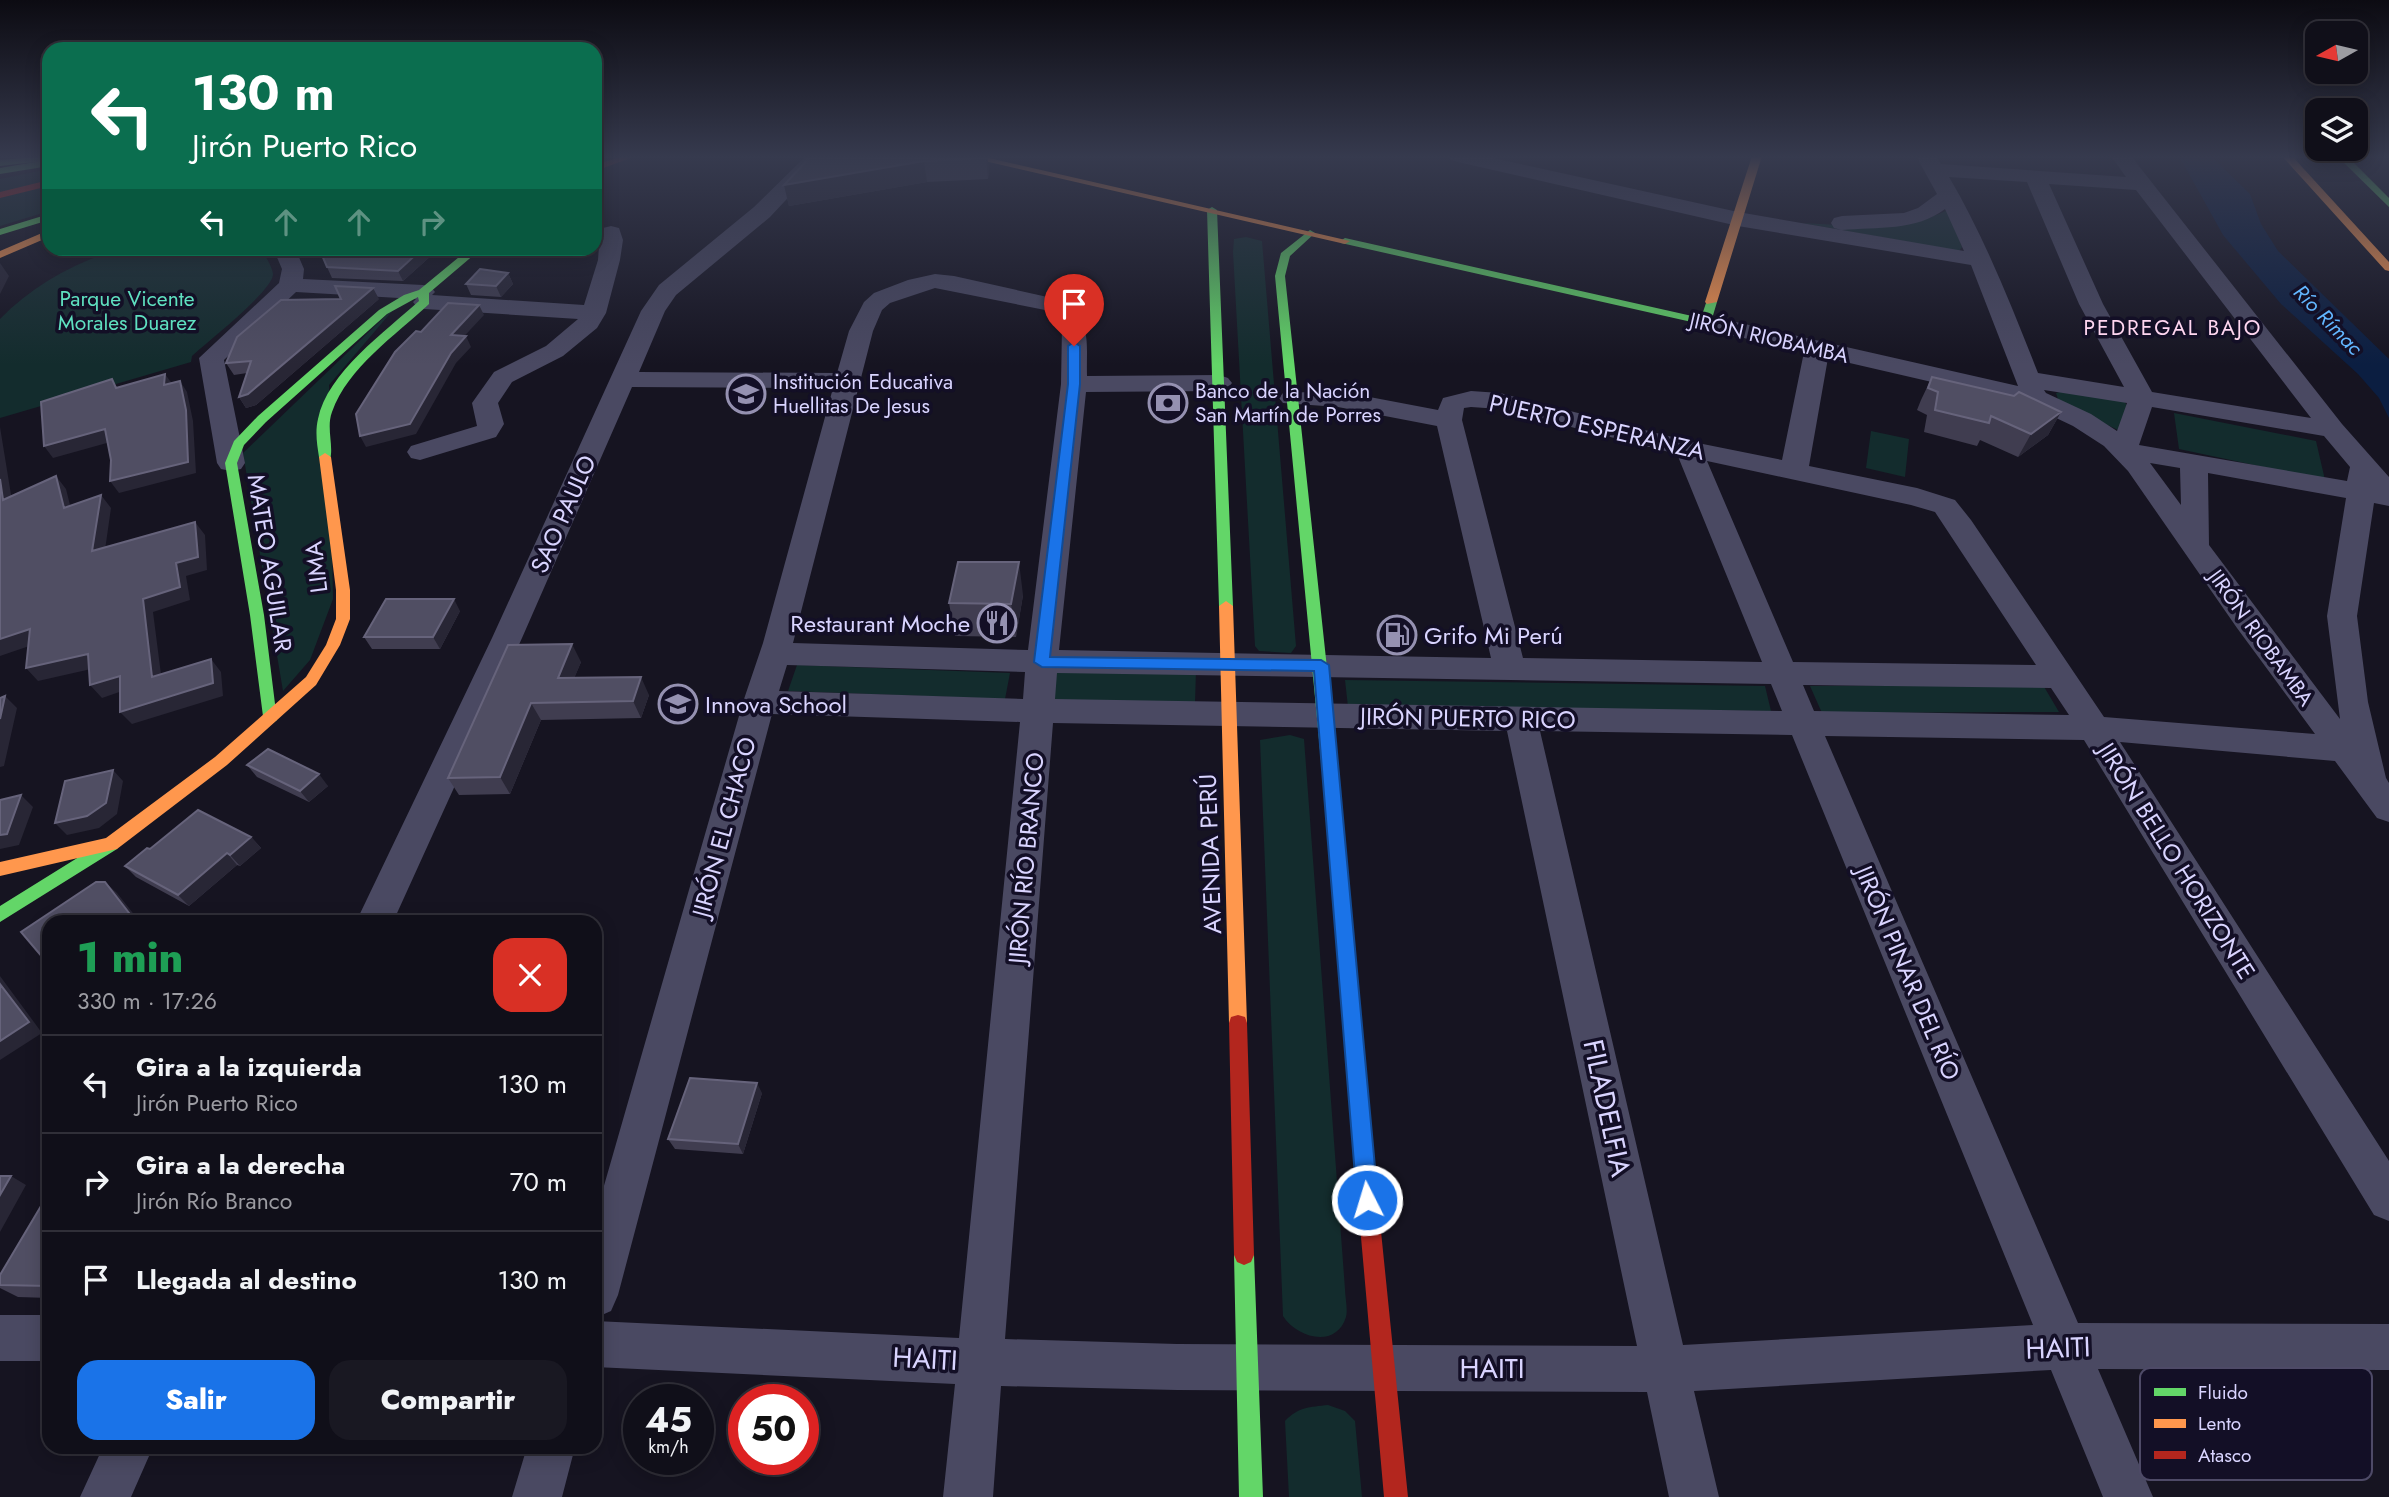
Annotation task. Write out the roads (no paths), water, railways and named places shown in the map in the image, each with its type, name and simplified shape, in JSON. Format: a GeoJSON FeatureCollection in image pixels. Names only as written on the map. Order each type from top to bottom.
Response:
{"type":"FeatureCollection","features":[{"type":"Feature","properties":{"kind":"main road"},"geometry":{"type":"LineString","coordinates":[[0,232],[20,226]]}},
{"type":"Feature","properties":{"kind":"main road","name":"AVENIDA PERÚ"},"geometry":{"type":"LineString","coordinates":[[1213,226],[1251,1497]]}},
{"type":"Feature","properties":{"kind":"main road","name":"JIRÓN RIOBAMBA"},"geometry":{"type":"LineString","coordinates":[[1280,226],[1705,322]]}},
{"type":"Feature","properties":{"kind":"main road"},"geometry":{"type":"LineString","coordinates":[[1705,322],[1736,226]]}},
{"type":"Feature","properties":{"kind":"main road"},"geometry":{"type":"LineString","coordinates":[[2351,226],[2389,268]]}},
{"type":"Feature","properties":{"kind":"main road"},"geometry":{"type":"LineString","coordinates":[[1213,235],[1244,231],[1261,233],[1275,239],[1283,247],[1285,255],[1280,276],[1321,665],[1382,1368],[1396,1497]]}},
{"type":"Feature","properties":{"kind":"main road"},"geometry":{"type":"LineString","coordinates":[[1285,255],[1310,233]]}},
{"type":"Feature","properties":{"kind":"main road"},"geometry":{"type":"LineString","coordinates":[[0,255],[42,236]]}},
{"type":"Feature","properties":{"kind":"main road","name":"LIMA"},"geometry":{"type":"LineString","coordinates":[[0,915],[111,844],[194,783],[312,681],[333,645],[343,619],[343,590],[322,436],[325,412],[332,397],[346,380],[424,297],[468,256]]}},
{"type":"Feature","properties":{"kind":"main road","name":"MATEO AGUILAR"},"geometry":{"type":"LineString","coordinates":[[269,720],[257,615],[231,463],[238,444],[262,419],[383,312],[395,304],[424,297]]}},
{"type":"Feature","properties":{"kind":"main road"},"geometry":{"type":"LineString","coordinates":[[0,869],[111,844]]}},
{"type":"Feature","properties":{"kind":"street","name":"SAO PAULO"},"geometry":{"type":"LineString","coordinates":[[378,915],[507,638],[653,311],[667,290],[744,226]]}},
{"type":"Feature","properties":{"kind":"street"},"geometry":{"type":"LineString","coordinates":[[1797,226],[1979,260]]}},
{"type":"Feature","properties":{"kind":"street"},"geometry":{"type":"LineString","coordinates":[[1964,226],[2031,389],[2141,398],[2333,430]]}},
{"type":"Feature","properties":{"kind":"street"},"geometry":{"type":"LineString","coordinates":[[2057,226],[2091,304],[2141,398],[2124,450],[2194,463],[2375,487]]}},
{"type":"Feature","properties":{"kind":"street"},"geometry":{"type":"LineString","coordinates":[[2175,226],[2375,487]]}},
{"type":"Feature","properties":{"kind":"street"},"geometry":{"type":"LineString","coordinates":[[420,452],[479,436],[487,431],[491,424],[485,403],[497,383],[503,377],[560,347],[582,328],[594,313],[596,299],[610,260],[611,233]]}},
{"type":"Feature","properties":{"kind":"street"},"geometry":{"type":"LineString","coordinates":[[231,463],[211,358],[290,285],[293,269],[287,256]]}},
{"type":"Feature","properties":{"kind":"street","name":"JIRÓN EL CHACO"},"geometry":{"type":"LineString","coordinates":[[602,1270],[774,654],[860,331],[872,307],[882,298],[916,285],[935,281],[978,288]]}},
{"type":"Feature","properties":{"kind":"street"},"geometry":{"type":"LineString","coordinates":[[290,285],[594,313]]}},
{"type":"Feature","properties":{"kind":"street","name":"JIRÓN RÍO BRANCO"},"geometry":{"type":"LineString","coordinates":[[968,1497],[1042,662],[1074,384],[1074,327],[1067,315],[1053,305],[978,288]]}},
{"type":"Feature","properties":{"kind":"street","name":"JIRÓN RIOBAMBA"},"geometry":{"type":"LineString","coordinates":[[1705,322],[1817,349],[2031,389],[2124,450],[2381,800]]}},
{"type":"Feature","properties":{"kind":"street"},"geometry":{"type":"LineString","coordinates":[[1794,471],[1817,349]]}},
{"type":"Feature","properties":{"kind":"street"},"geometry":{"type":"LineString","coordinates":[[623,379],[848,381]]}},
{"type":"Feature","properties":{"kind":"street"},"geometry":{"type":"LineString","coordinates":[[1074,384],[1219,383]]}},
{"type":"Feature","properties":{"kind":"street"},"geometry":{"type":"LineString","coordinates":[[1292,398],[1338,399],[1449,420],[1510,670]]}},
{"type":"Feature","properties":{"kind":"street","name":"PUERTO ESPERANZA"},"geometry":{"type":"LineString","coordinates":[[1449,420],[1452,402],[1471,399],[1500,401],[1688,449],[1917,497],[1945,506],[1961,526]]}},
{"type":"Feature","properties":{"kind":"street","name":"JIRÓN PINAR DEL RÍO"},"geometry":{"type":"LineString","coordinates":[[1688,449],[2128,1497]]}},
{"type":"Feature","properties":{"kind":"street"},"geometry":{"type":"LineString","coordinates":[[2194,463],[2195,547]]}},
{"type":"Feature","properties":{"kind":"street"},"geometry":{"type":"LineString","coordinates":[[2375,487],[2360,510],[2342,616],[2352,702],[2381,800]]}},
{"type":"Feature","properties":{"kind":"street","name":"JIRÓN BELLO HORIZONTE"},"geometry":{"type":"LineString","coordinates":[[1961,526],[2094,729],[2389,1200]]}},
{"type":"Feature","properties":{"kind":"street","name":"JIRÓN PUERTO RICO"},"geometry":{"type":"LineString","coordinates":[[774,654],[1228,666],[1321,665],[2060,677]]}},
{"type":"Feature","properties":{"kind":"street","name":"JIRÓN PUERTO RICO"},"geometry":{"type":"LineString","coordinates":[[759,702],[1039,711],[2094,729],[2343,749]]}},
{"type":"Feature","properties":{"kind":"street","name":"FILADELFIA"},"geometry":{"type":"LineString","coordinates":[[1521,719],[1694,1497]]}},
{"type":"Feature","properties":{"kind":"street"},"geometry":{"type":"LineString","coordinates":[[0,1338],[42,1338]]}},
{"type":"Feature","properties":{"kind":"street","name":"HAITI"},"geometry":{"type":"LineString","coordinates":[[602,1344],[981,1362],[1247,1368],[1665,1369],[2065,1346],[2389,1347]]}},
{"type":"Feature","properties":{"kind":"street"},"geometry":{"type":"LineString","coordinates":[[105,1497],[126,1454]]}},
{"type":"Feature","properties":{"kind":"street"},"geometry":{"type":"LineString","coordinates":[[537,1497],[549,1454]]}},
{"type":"Feature","properties":{"kind":"water","name":"Río Rímac"},"geometry":{"type":"Polygon","coordinates":[[[2218,226],[2262,226],[2278,251],[2389,359],[2389,418],[2379,398],[2358,374],[2281,304],[2218,226]]]}},
{"type":"Feature","properties":{"kind":"place","name":"Institución Educativa Huellitas De Jesus"},"geometry":{"type":"Point","coordinates":[746,394]}},
{"type":"Feature","properties":{"kind":"place","name":"Banco de la Nación San Martín de Porres"},"geometry":{"type":"Point","coordinates":[1168,403]}},
{"type":"Feature","properties":{"kind":"place","name":"Restaurant Moche"},"geometry":{"type":"Point","coordinates":[997,623]}},
{"type":"Feature","properties":{"kind":"place","name":"Grifo Mi Perú"},"geometry":{"type":"Point","coordinates":[1397,635]}},
{"type":"Feature","properties":{"kind":"place","name":"Innova School"},"geometry":{"type":"Point","coordinates":[678,704]}},
{"type":"Feature","properties":{"kind":"district","name":"PEDREGAL BAJO"},"geometry":{"type":"Point","coordinates":[2173,328]}},
{"type":"Feature","properties":{"kind":"park label","name":"Parque Vicente Morales Duarez"},"geometry":{"type":"Point","coordinates":[127,311]}}]}
